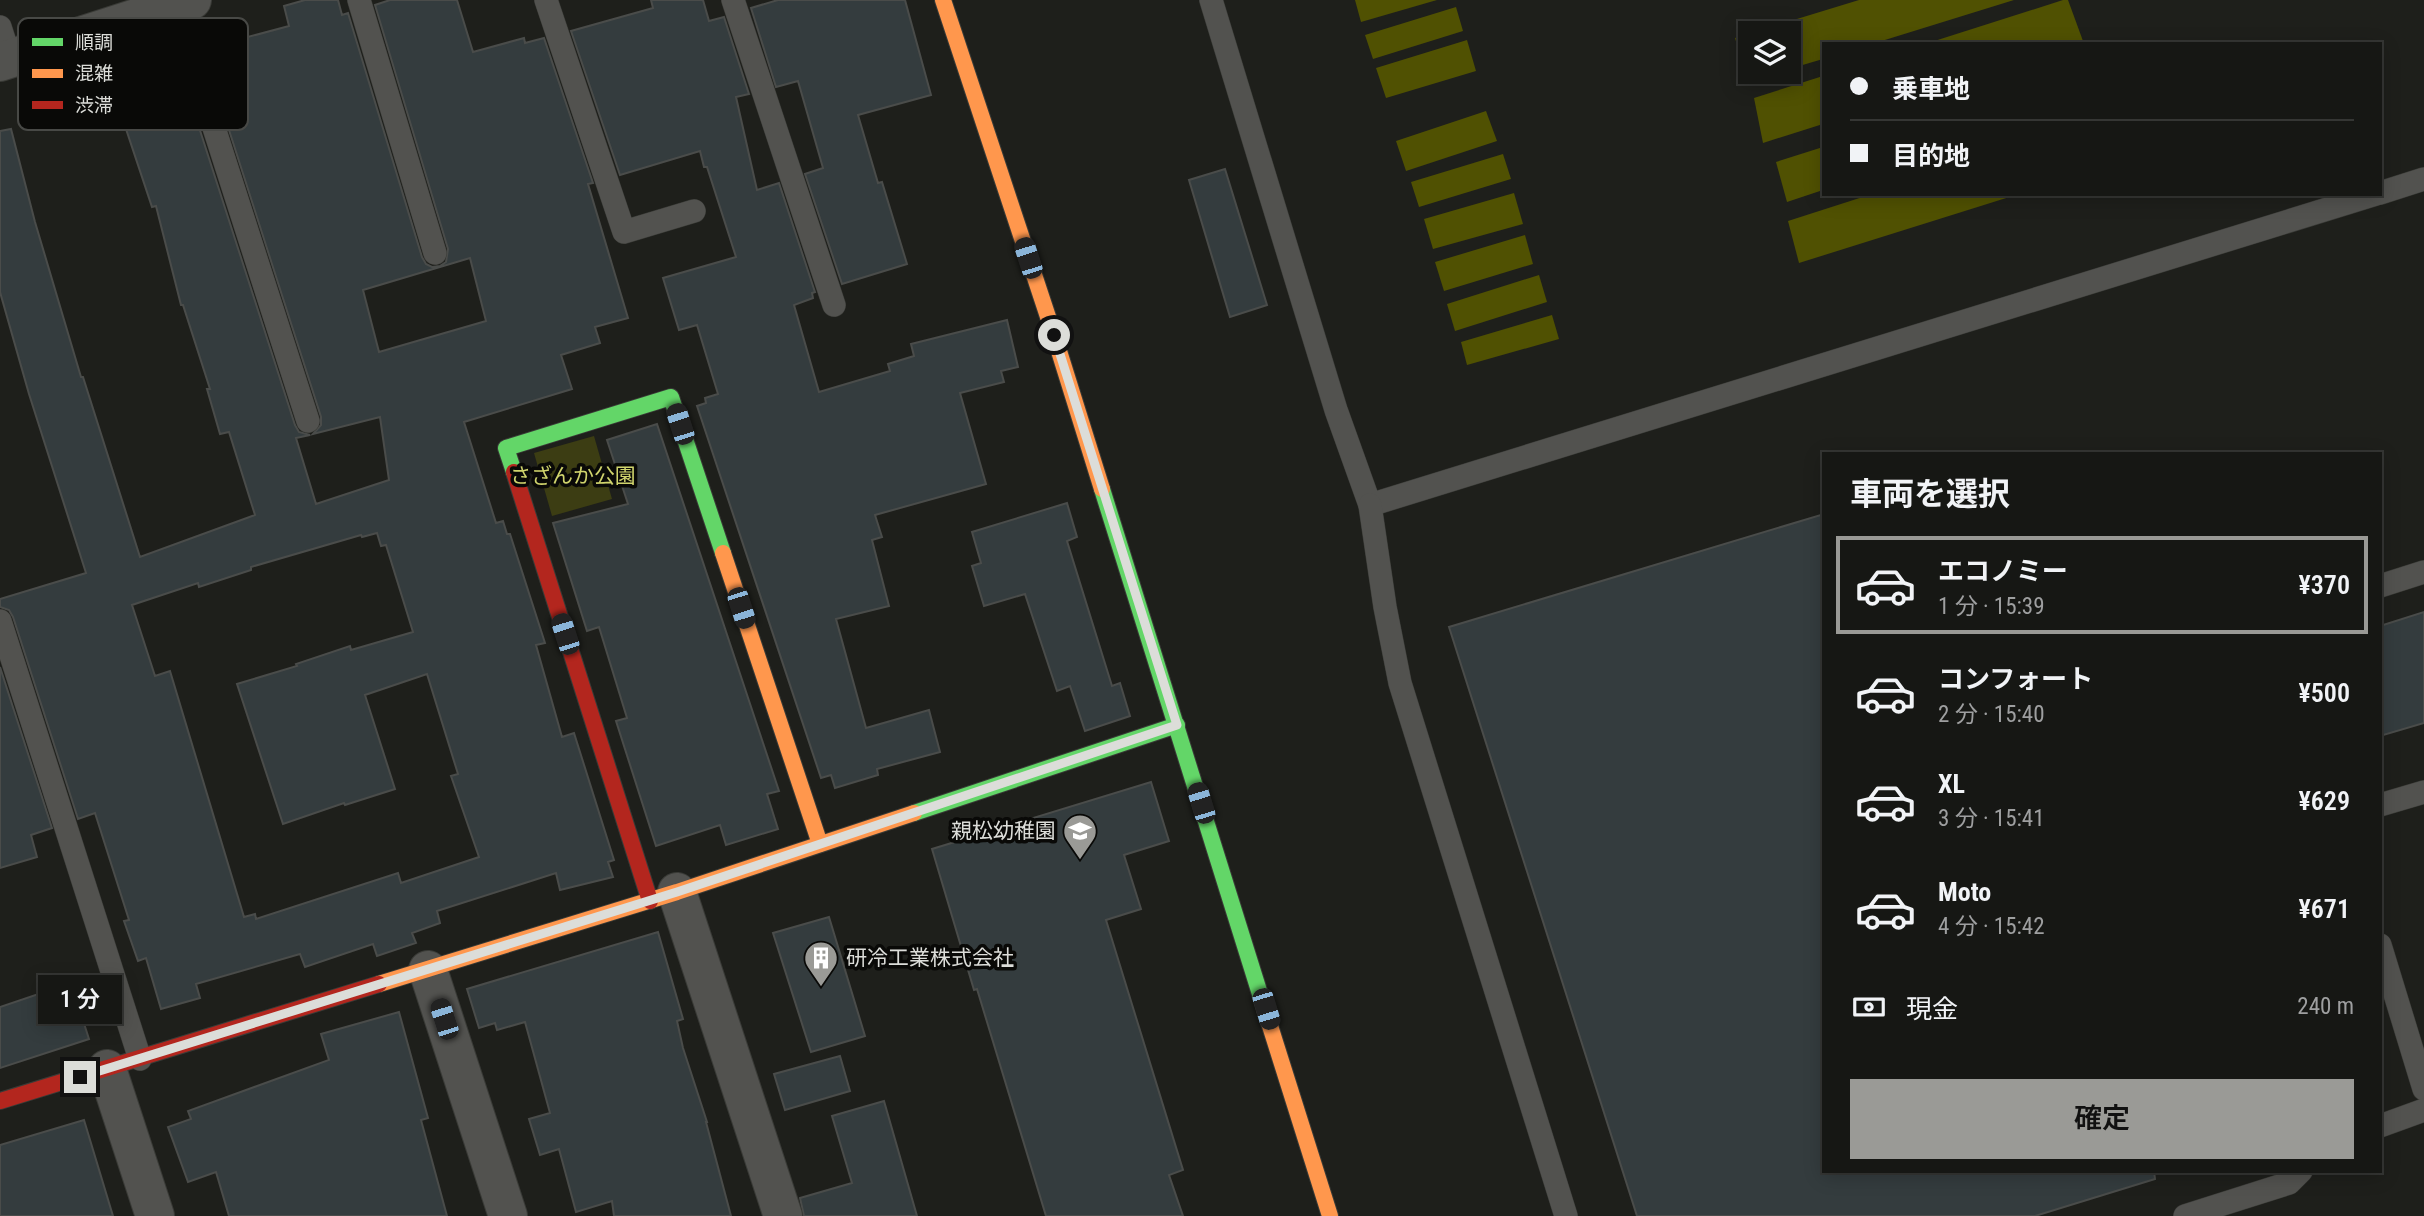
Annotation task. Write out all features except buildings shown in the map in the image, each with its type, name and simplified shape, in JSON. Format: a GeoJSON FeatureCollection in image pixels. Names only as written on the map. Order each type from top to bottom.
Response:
{"type":"FeatureCollection","features":[{"type":"Feature","properties":{"kind":"street"},"geometry":{"type":"LineString","coordinates":[[943,0],[1054,335],[1330,1216]]}},
{"type":"Feature","properties":{"kind":"street"},"geometry":{"type":"LineString","coordinates":[[124,18],[183,3]]}},
{"type":"Feature","properties":{"kind":"street"},"geometry":{"type":"LineString","coordinates":[[783,1216],[664,896],[506,448],[671,397],[820,844]]}},
{"type":"Feature","properties":{"kind":"street"},"geometry":{"type":"LineString","coordinates":[[0,1101],[664,896],[1177,725]]}},
{"type":"Feature","properties":{"kind":"street"},"geometry":{"type":"LineString","coordinates":[[428,970],[508,1216]]}},
{"type":"Feature","properties":{"kind":"street"},"geometry":{"type":"LineString","coordinates":[[123,1064],[155,1216]]}},
{"type":"Feature","properties":{"kind":"lane"},"geometry":{"type":"LineString","coordinates":[[359,0],[435,254]]}},
{"type":"Feature","properties":{"kind":"lane"},"geometry":{"type":"LineString","coordinates":[[545,0],[624,232],[694,212]]}},
{"type":"Feature","properties":{"kind":"lane"},"geometry":{"type":"LineString","coordinates":[[733,0],[834,305]]}},
{"type":"Feature","properties":{"kind":"lane"},"geometry":{"type":"LineString","coordinates":[[1211,0],[1336,410],[1370,505],[1385,607],[1400,683],[1566,1216]]}},
{"type":"Feature","properties":{"kind":"lane"},"geometry":{"type":"LineString","coordinates":[[221,130],[308,421]]}},
{"type":"Feature","properties":{"kind":"lane"},"geometry":{"type":"LineString","coordinates":[[2382,193],[2424,179]]}},
{"type":"Feature","properties":{"kind":"lane"},"geometry":{"type":"LineString","coordinates":[[1370,505],[2372,196]]}},
{"type":"Feature","properties":{"kind":"lane"},"geometry":{"type":"LineString","coordinates":[[2382,585],[2424,572]]}},
{"type":"Feature","properties":{"kind":"lane"},"geometry":{"type":"LineString","coordinates":[[0,621],[123,1064]]}},
{"type":"Feature","properties":{"kind":"lane"},"geometry":{"type":"LineString","coordinates":[[2382,804],[2424,792]]}},
{"type":"Feature","properties":{"kind":"lane"},"geometry":{"type":"LineString","coordinates":[[2382,952],[2424,1089]]}},
{"type":"Feature","properties":{"kind":"lane"},"geometry":{"type":"LineString","coordinates":[[2382,1125],[2424,1110]]}},
{"type":"Feature","properties":{"kind":"lane"},"geometry":{"type":"LineString","coordinates":[[2185,1216],[2289,1183],[2299,1173]]}},
{"type":"Feature","properties":{"kind":"green space","name":"さざんか公園"},"geometry":{"type":"Polygon","coordinates":[[[594,436],[612,499],[552,516],[534,453],[594,436]]]}},
{"type":"Feature","properties":{"kind":"shaded area"},"geometry":{"type":"Polygon","coordinates":[[[1355,0],[1437,0],[1361,22],[1355,0]]]}},
{"type":"Feature","properties":{"kind":"shaded area"},"geometry":{"type":"Polygon","coordinates":[[[1859,0],[2014,0],[1878,42],[1822,42],[1822,59],[1801,65],[1801,21],[1790,21],[1859,0]]]}},
{"type":"Feature","properties":{"kind":"shaded area"},"geometry":{"type":"Polygon","coordinates":[[[2063,0],[2068,0],[2083,41],[2080,42],[1931,42],[2063,0]]]}},
{"type":"Feature","properties":{"kind":"shaded area"},"geometry":{"type":"Polygon","coordinates":[[[1456,7],[1463,31],[1373,59],[1365,35],[1456,7]]]}},
{"type":"Feature","properties":{"kind":"shaded area"},"geometry":{"type":"Polygon","coordinates":[[[1467,40],[1476,71],[1386,98],[1376,68],[1467,40]]]}},
{"type":"Feature","properties":{"kind":"shaded area"},"geometry":{"type":"Polygon","coordinates":[[[1822,76],[1822,124],[1763,143],[1754,98],[1822,76]]]}},
{"type":"Feature","properties":{"kind":"shaded area"},"geometry":{"type":"Polygon","coordinates":[[[1486,111],[1497,141],[1406,171],[1396,141],[1486,111]]]}},
{"type":"Feature","properties":{"kind":"shaded area"},"geometry":{"type":"Polygon","coordinates":[[[1822,147],[1822,190],[1787,202],[1776,162],[1822,147]]]}},
{"type":"Feature","properties":{"kind":"shaded area"},"geometry":{"type":"Polygon","coordinates":[[[1503,154],[1511,179],[1419,207],[1411,182],[1503,154]]]}},
{"type":"Feature","properties":{"kind":"shaded area"},"geometry":{"type":"Polygon","coordinates":[[[1514,193],[1523,224],[1433,249],[1424,219],[1514,193]]]}},
{"type":"Feature","properties":{"kind":"shaded area"},"geometry":{"type":"Polygon","coordinates":[[[1866,196],[2013,196],[1799,263],[1788,221],[1866,196]]]}},
{"type":"Feature","properties":{"kind":"shaded area"},"geometry":{"type":"Polygon","coordinates":[[[1525,235],[1533,264],[1444,291],[1435,262],[1525,235]]]}},
{"type":"Feature","properties":{"kind":"shaded area"},"geometry":{"type":"Polygon","coordinates":[[[1539,275],[1547,302],[1455,331],[1447,304],[1539,275]]]}},
{"type":"Feature","properties":{"kind":"shaded area"},"geometry":{"type":"Polygon","coordinates":[[[1552,315],[1559,339],[1467,365],[1461,342],[1552,315]]]}},
{"type":"Feature","properties":{"kind":"traffic: fast"},"geometry":{"type":"LineString","coordinates":[[514,472],[506,448],[671,397],[723,553]]}},
{"type":"Feature","properties":{"kind":"traffic: fast"},"geometry":{"type":"LineString","coordinates":[[1102,489],[1265,1010]]}},
{"type":"Feature","properties":{"kind":"traffic: fast"},"geometry":{"type":"LineString","coordinates":[[914,813],[1177,725]]}},
{"type":"Feature","properties":{"kind":"traffic: slow"},"geometry":{"type":"LineString","coordinates":[[943,0],[1102,489]]}},
{"type":"Feature","properties":{"kind":"traffic: slow"},"geometry":{"type":"LineString","coordinates":[[723,553],[820,844]]}},
{"type":"Feature","properties":{"kind":"traffic: slow"},"geometry":{"type":"LineString","coordinates":[[379,984],[677,892],[914,813]]}},
{"type":"Feature","properties":{"kind":"traffic: slow"},"geometry":{"type":"LineString","coordinates":[[1265,1010],[1330,1216]]}},
{"type":"Feature","properties":{"kind":"traffic: jam"},"geometry":{"type":"LineString","coordinates":[[514,472],[650,901]]}},
{"type":"Feature","properties":{"kind":"traffic: jam"},"geometry":{"type":"LineString","coordinates":[[0,1101],[379,984]]}},
{"type":"Feature","properties":{"kind":"place","name":"親松幼稚園"},"geometry":{"type":"Point","coordinates":[1080,861]}},
{"type":"Feature","properties":{"kind":"place","name":"研冷工業株式会社"},"geometry":{"type":"Point","coordinates":[821,988]}},
{"type":"Feature","properties":{"kind":"route"},"geometry":{"type":"LineString","coordinates":[[80,1077],[677,892],[1177,725],[1054,335]]}}]}
